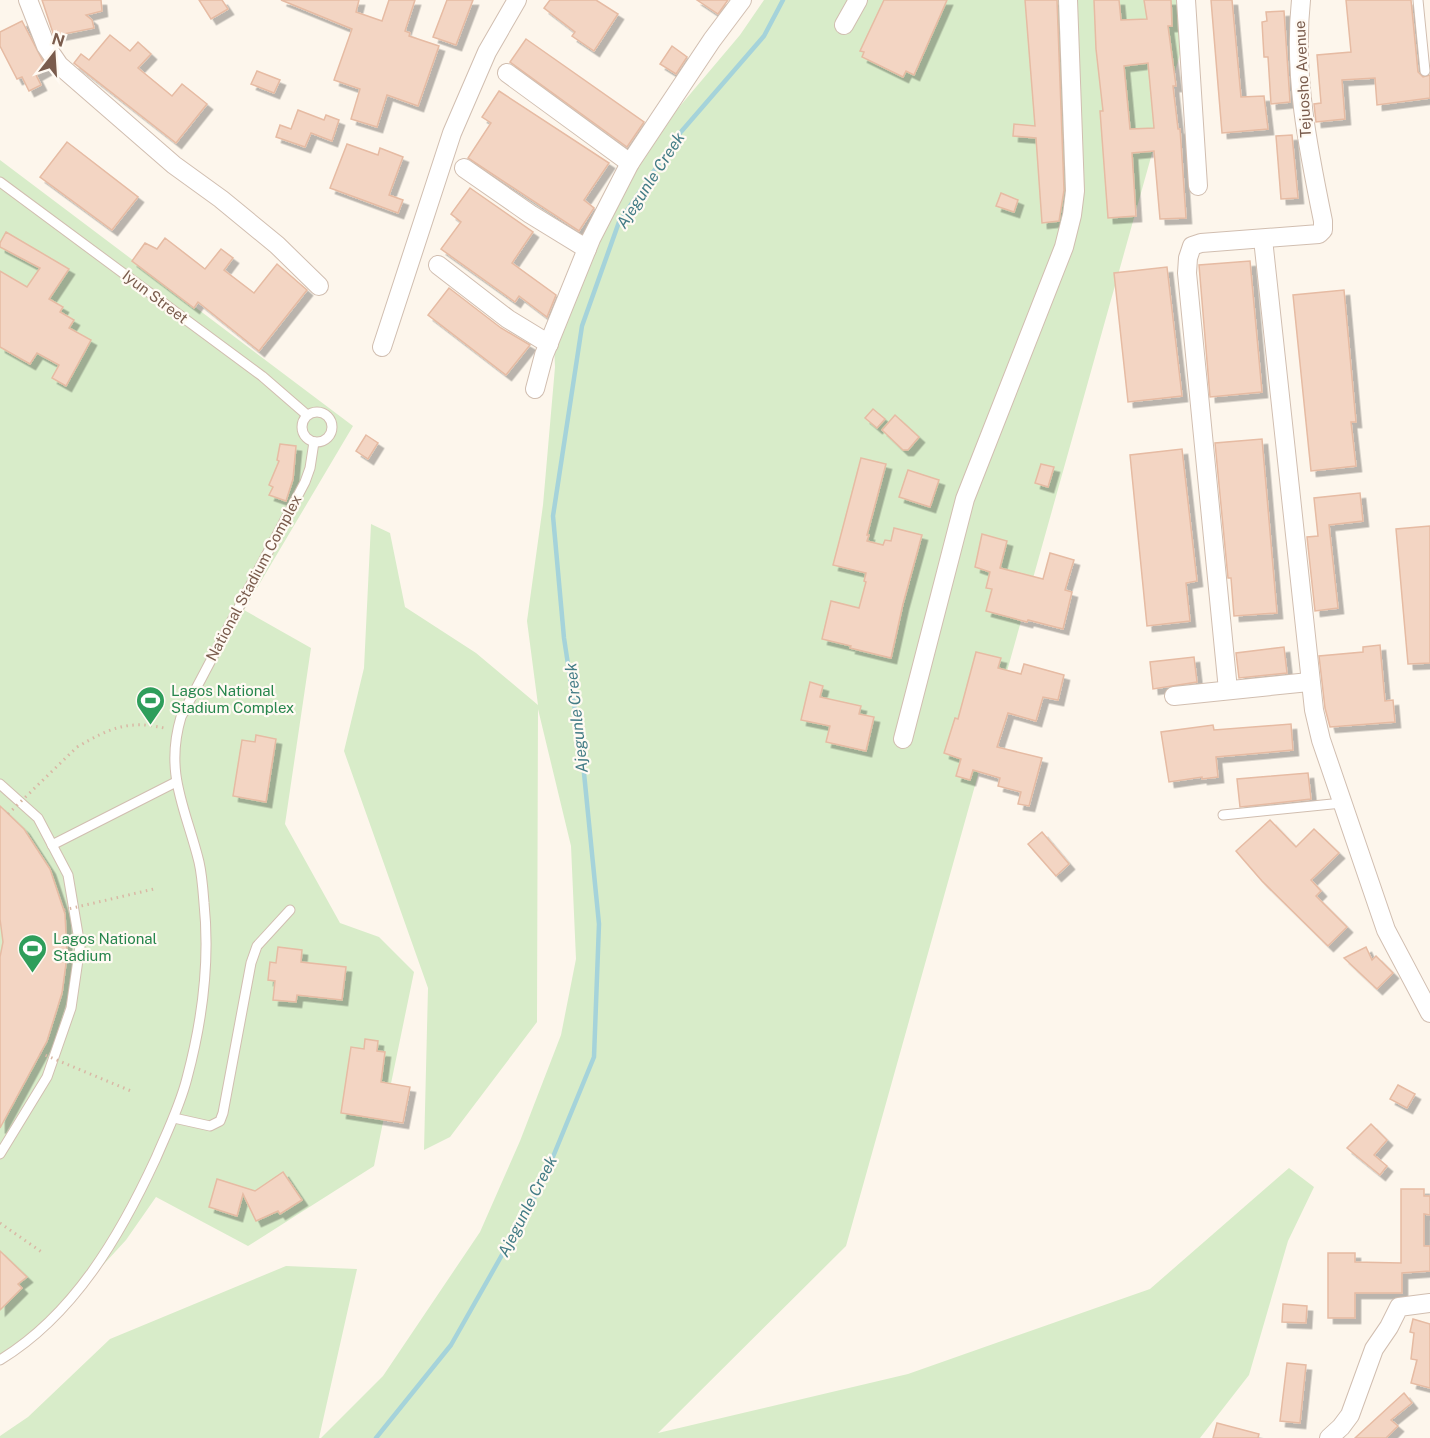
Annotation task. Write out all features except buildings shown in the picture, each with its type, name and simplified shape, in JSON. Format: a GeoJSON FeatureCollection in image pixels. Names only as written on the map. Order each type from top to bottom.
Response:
{"type":"FeatureCollection","features":[{"type":"Feature","properties":{"kind":"street"},"geometry":{"type":"LineString","coordinates":[[28,0],[46,46],[59,65],[174,165],[220,198],[277,245],[319,286]]}},
{"type":"Feature","properties":{"kind":"street"},"geometry":{"type":"LineString","coordinates":[[382,347],[452,133],[487,52],[517,0]]}},
{"type":"Feature","properties":{"kind":"street"},"geometry":{"type":"LineString","coordinates":[[535,389],[549,344],[587,249],[630,162],[712,40],[742,0]]}},
{"type":"Feature","properties":{"kind":"street"},"geometry":{"type":"LineString","coordinates":[[844,25],[858,0]]}},
{"type":"Feature","properties":{"kind":"street"},"geometry":{"type":"LineString","coordinates":[[903,739],[965,498],[1064,247],[1072,215],[1075,191],[1068,0]]}},
{"type":"Feature","properties":{"kind":"street"},"geometry":{"type":"LineString","coordinates":[[1186,0],[1198,186]]}},
{"type":"Feature","properties":{"kind":"street","name":"Tejuosho Avenue"},"geometry":{"type":"LineString","coordinates":[[1263,239],[1319,234],[1323,230],[1305,132],[1298,23],[1301,0]]}},
{"type":"Feature","properties":{"kind":"street"},"geometry":{"type":"LineString","coordinates":[[507,72],[630,162]]}},
{"type":"Feature","properties":{"kind":"street"},"geometry":{"type":"LineString","coordinates":[[464,168],[530,214],[587,249]]}},
{"type":"Feature","properties":{"kind":"street"},"geometry":{"type":"LineString","coordinates":[[1228,690],[1188,285],[1188,258],[1192,246],[1200,243],[1263,239],[1310,682],[1321,740],[1386,930],[1430,1013]]}},
{"type":"Feature","properties":{"kind":"street"},"geometry":{"type":"LineString","coordinates":[[438,265],[508,319],[549,344]]}},
{"type":"Feature","properties":{"kind":"street"},"geometry":{"type":"LineString","coordinates":[[1174,696],[1310,682]]}},
{"type":"Feature","properties":{"kind":"street"},"geometry":{"type":"LineString","coordinates":[[1336,1434],[1350,1415],[1374,1349],[1389,1327],[1398,1307],[1430,1303]]}},
{"type":"Feature","properties":{"kind":"lane"},"geometry":{"type":"LineString","coordinates":[[1418,0],[1425,71]]}},
{"type":"Feature","properties":{"kind":"lane","name":"Iyun Street"},"geometry":{"type":"LineString","coordinates":[[0,182],[262,376],[307,415]]}},
{"type":"Feature","properties":{"kind":"lane"},"geometry":{"type":"LineString","coordinates":[[320,412],[331,421],[330,434],[323,441],[314,442],[306,437],[302,428],[307,415],[320,412]]}},
{"type":"Feature","properties":{"kind":"lane","name":"National Stadium Complex"},"geometry":{"type":"LineString","coordinates":[[0,1360],[30,1340],[97,1266],[131,1212],[174,1119],[187,1080],[198,1026],[207,933],[199,864],[176,782],[174,758],[177,731],[207,667],[305,482],[310,468],[314,442]]}},
{"type":"Feature","properties":{"kind":"lane"},"geometry":{"type":"LineString","coordinates":[[52,845],[176,782]]}},
{"type":"Feature","properties":{"kind":"lane"},"geometry":{"type":"LineString","coordinates":[[0,784],[38,818],[68,875],[80,946],[71,1008],[46,1077],[0,1154]]}},
{"type":"Feature","properties":{"kind":"lane"},"geometry":{"type":"LineString","coordinates":[[1223,815],[1342,803]]}},
{"type":"Feature","properties":{"kind":"lane"},"geometry":{"type":"LineString","coordinates":[[174,1119],[210,1126],[220,1121],[251,963],[257,946],[290,910]]}},
{"type":"Feature","properties":{"kind":"path"},"geometry":{"type":"LineString","coordinates":[[8,814],[77,747],[121,726],[147,724],[177,731]]}},
{"type":"Feature","properties":{"kind":"path"},"geometry":{"type":"LineString","coordinates":[[64,910],[154,890]]}},
{"type":"Feature","properties":{"kind":"path"},"geometry":{"type":"LineString","coordinates":[[40,1053],[131,1091]]}},
{"type":"Feature","properties":{"kind":"path"},"geometry":{"type":"LineString","coordinates":[[0,1222],[43,1253]]}},
{"type":"Feature","properties":{"kind":"green space"},"geometry":{"type":"Polygon","coordinates":[[[764,0],[1195,0],[846,1246],[658,1433],[908,1374],[1150,1289],[1289,1168],[1314,1187],[1288,1241],[1249,1375],[1200,1438],[321,1438],[383,1376],[480,1232],[520,1141],[561,1035],[576,959],[571,846],[538,709],[537,1022],[450,1137],[424,1150],[428,988],[344,751],[364,668],[371,524],[390,533],[405,607],[476,653],[538,705],[527,621],[543,505],[555,367],[554,345],[627,176],[664,125],[740,35],[764,0]]]}},
{"type":"Feature","properties":{"kind":"green space","name":"Lagos National Stadium Complex"},"geometry":{"type":"Polygon","coordinates":[[[0,160],[353,426],[244,610],[311,648],[285,824],[340,923],[379,937],[414,972],[374,1166],[248,1246],[156,1197],[126,1240],[71,1300],[0,1362],[0,160]]]}},
{"type":"Feature","properties":{"kind":"green space"},"geometry":{"type":"Polygon","coordinates":[[[286,1266],[357,1269],[319,1438],[0,1438],[28,1417],[110,1339],[286,1266]]]}},
{"type":"Feature","properties":{"kind":"waterway","name":"Ajegunle Creek"},"geometry":{"type":"LineString","coordinates":[[376,1438],[451,1345],[541,1186],[594,1057],[599,924],[583,763],[564,638],[553,516],[582,326],[619,222],[680,133],[764,36],[783,0]]}},
{"type":"Feature","properties":{"kind":"place","name":"Lagos National Stadium Complex"},"geometry":{"type":"Point","coordinates":[150,726]}},
{"type":"Feature","properties":{"kind":"place","name":"Lagos National Stadium"},"geometry":{"type":"Point","coordinates":[32,974]}}]}
